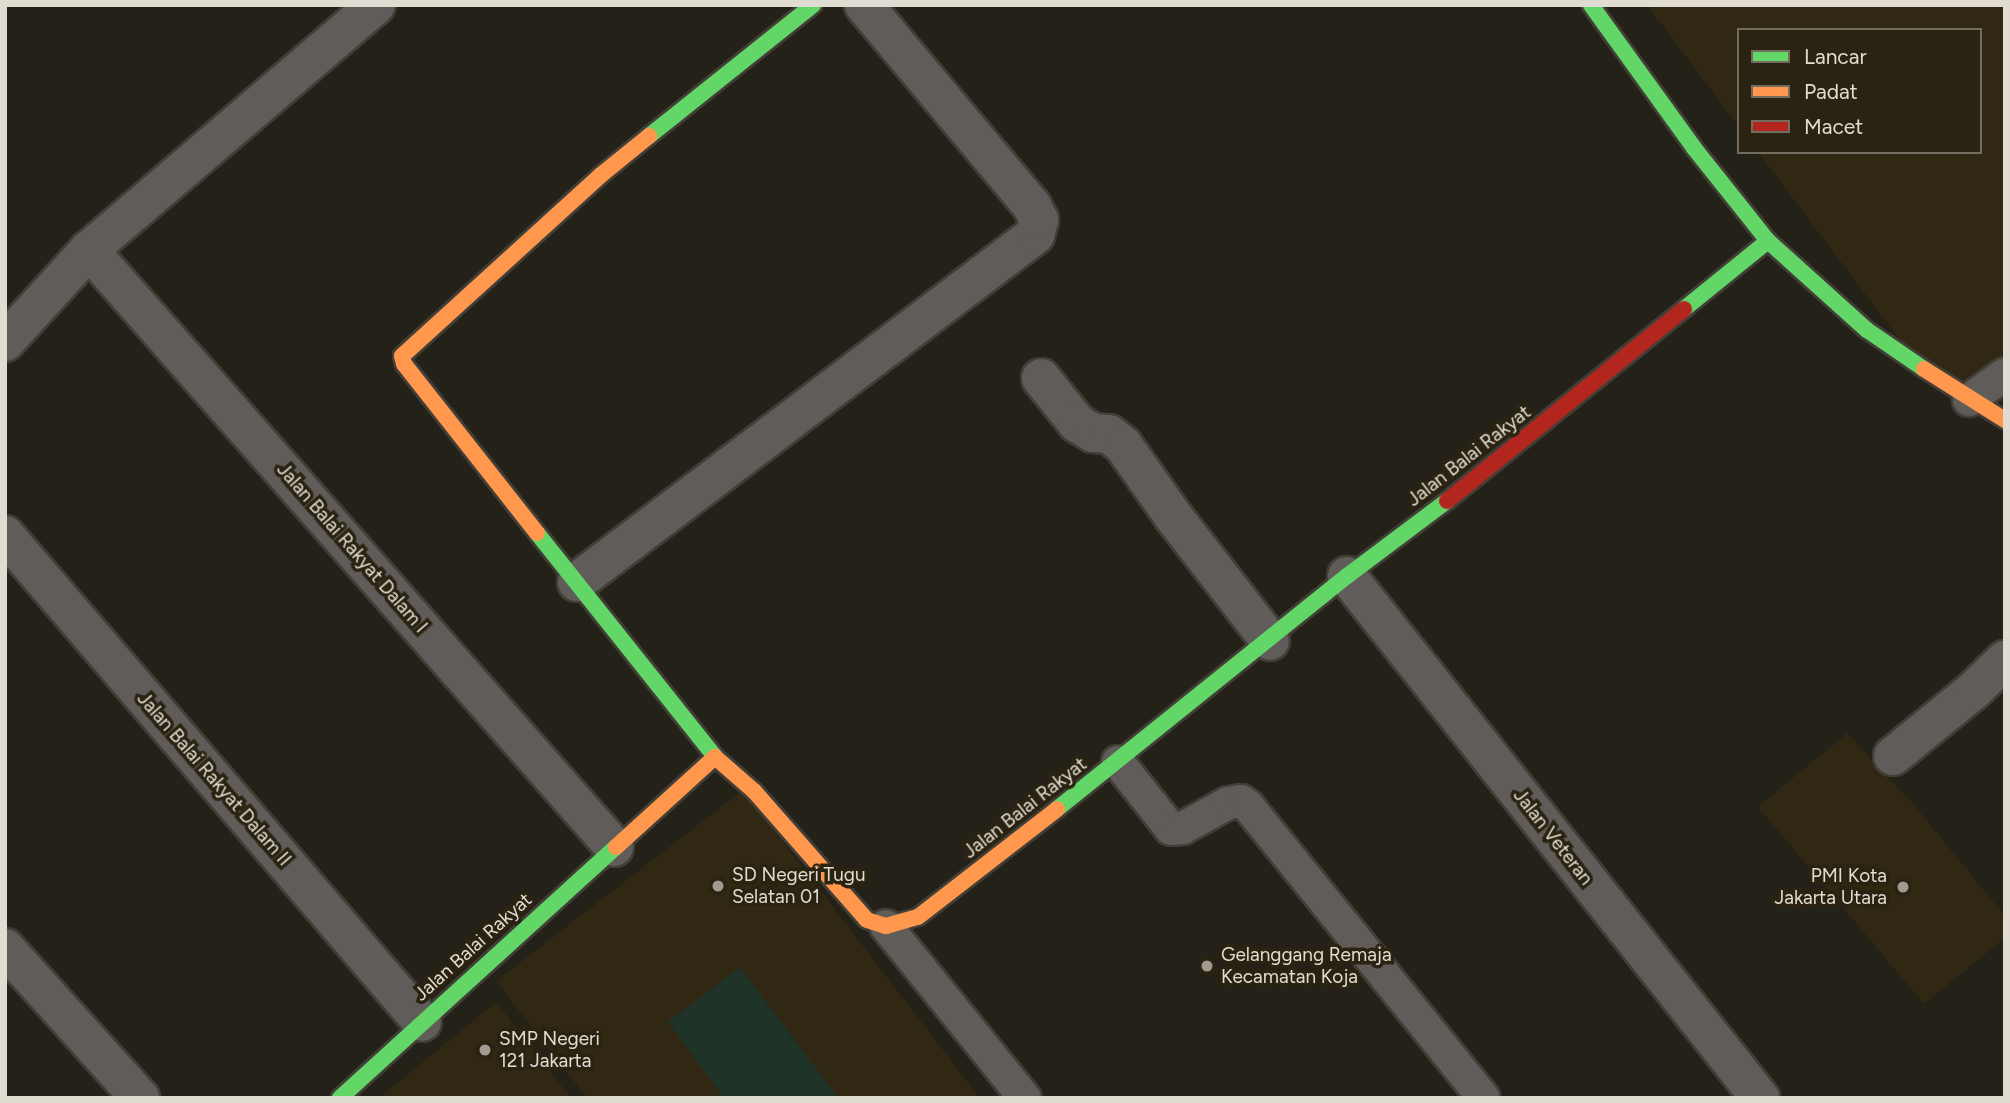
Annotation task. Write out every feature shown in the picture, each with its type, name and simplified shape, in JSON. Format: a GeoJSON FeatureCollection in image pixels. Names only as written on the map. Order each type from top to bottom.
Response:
{"type":"FeatureCollection","features":[{"type":"Feature","properties":{"kind":"street"},"geometry":{"type":"LineString","coordinates":[[5,342],[89,250],[376,5]]}},
{"type":"Feature","properties":{"kind":"street"},"geometry":{"type":"LineString","coordinates":[[813,5],[601,175],[404,351],[404,364],[715,757],[754,791],[867,920],[886,926]]}},
{"type":"Feature","properties":{"kind":"street"},"geometry":{"type":"LineString","coordinates":[[577,582],[1035,236],[1039,220],[1032,206],[864,5]]}},
{"type":"Feature","properties":{"kind":"street"},"geometry":{"type":"LineString","coordinates":[[1591,5],[1693,148],[1768,241],[1867,330],[1969,400],[2005,420]]}},
{"type":"Feature","properties":{"kind":"street","name":"Jalan Balai Rakyat"},"geometry":{"type":"LineString","coordinates":[[886,926],[918,917],[1118,762],[1347,576],[1462,490],[1768,241]]}},
{"type":"Feature","properties":{"kind":"street","name":"Jalan Balai Rakyat Dalam I"},"geometry":{"type":"LineString","coordinates":[[89,250],[614,847]]}},
{"type":"Feature","properties":{"kind":"street"},"geometry":{"type":"LineString","coordinates":[[1041,378],[1077,423],[1093,433],[1109,433],[1123,445],[1172,516],[1270,641]]}},
{"type":"Feature","properties":{"kind":"street","name":"Jalan Balai Rakyat Dalam II"},"geometry":{"type":"LineString","coordinates":[[5,535],[422,1022]]}},
{"type":"Feature","properties":{"kind":"street","name":"Jalan Veteran"},"geometry":{"type":"LineString","coordinates":[[1347,576],[1760,1098]]}},
{"type":"Feature","properties":{"kind":"street"},"geometry":{"type":"LineString","coordinates":[[1893,756],[1973,691],[2005,660]]}},
{"type":"Feature","properties":{"kind":"street","name":"Jalan Balai Rakyat"},"geometry":{"type":"LineString","coordinates":[[340,1098],[715,757]]}},
{"type":"Feature","properties":{"kind":"street"},"geometry":{"type":"LineString","coordinates":[[5,948],[140,1098]]}},
{"type":"Feature","properties":{"kind":"lane"},"geometry":{"type":"LineString","coordinates":[[1969,400],[2005,374]]}},
{"type":"Feature","properties":{"kind":"lane"},"geometry":{"type":"LineString","coordinates":[[1118,762],[1171,829],[1183,828],[1228,803],[1241,801],[1248,806],[1484,1098]]}},
{"type":"Feature","properties":{"kind":"lane"},"geometry":{"type":"LineString","coordinates":[[886,926],[1025,1098]]}},
{"type":"Feature","properties":{"kind":"shaded area"},"geometry":{"type":"Polygon","coordinates":[[[1647,5],[2005,5],[2005,405],[1908,351],[1760,154],[1982,154],[1982,28],[1737,28],[1737,124],[1647,5]]]}},
{"type":"Feature","properties":{"kind":"shaded area","name":"PMI Kota Jakarta Utara"},"geometry":{"type":"Polygon","coordinates":[[[1847,733],[1910,800],[2005,916],[2005,938],[1924,1004],[1758,807],[1847,733]]]}},
{"type":"Feature","properties":{"kind":"shaded area","name":"SD Negeri Tugu Selatan 01"},"geometry":{"type":"Polygon","coordinates":[[[743,790],[980,1098],[587,1098],[496,981],[743,790]]]}},
{"type":"Feature","properties":{"kind":"shaded area","name":"SMP Negeri 121 Jakarta"},"geometry":{"type":"Polygon","coordinates":[[[496,1002],[571,1098],[379,1098],[496,1002]]]}},
{"type":"Feature","properties":{"kind":"green space"},"geometry":{"type":"Polygon","coordinates":[[[740,967],[838,1098],[724,1098],[668,1022],[740,967]]]}},
{"type":"Feature","properties":{"kind":"traffic: fast"},"geometry":{"type":"LineString","coordinates":[[649,136],[813,5]]}},
{"type":"Feature","properties":{"kind":"traffic: fast"},"geometry":{"type":"LineString","coordinates":[[1591,5],[1694,148],[1768,241],[1867,330],[1924,369]]}},
{"type":"Feature","properties":{"kind":"traffic: fast"},"geometry":{"type":"LineString","coordinates":[[1684,309],[1768,241]]}},
{"type":"Feature","properties":{"kind":"traffic: fast"},"geometry":{"type":"LineString","coordinates":[[1057,809],[1347,576],[1447,501]]}},
{"type":"Feature","properties":{"kind":"traffic: fast"},"geometry":{"type":"LineString","coordinates":[[537,533],[715,757]]}},
{"type":"Feature","properties":{"kind":"traffic: fast"},"geometry":{"type":"LineString","coordinates":[[340,1098],[616,847]]}},
{"type":"Feature","properties":{"kind":"traffic: slow"},"geometry":{"type":"LineString","coordinates":[[537,533],[404,364],[402,356],[601,175],[649,136]]}},
{"type":"Feature","properties":{"kind":"traffic: slow"},"geometry":{"type":"LineString","coordinates":[[1924,369],[2005,420]]}},
{"type":"Feature","properties":{"kind":"traffic: slow"},"geometry":{"type":"LineString","coordinates":[[616,847],[715,757],[754,791],[867,920],[886,926],[918,917],[1057,809]]}},
{"type":"Feature","properties":{"kind":"traffic: jam"},"geometry":{"type":"LineString","coordinates":[[1447,501],[1684,309]]}},
{"type":"Feature","properties":{"kind":"place","name":"SD Negeri Tugu Selatan 01"},"geometry":{"type":"Point","coordinates":[718,886]}},
{"type":"Feature","properties":{"kind":"place","name":"PMI Kota Jakarta Utara"},"geometry":{"type":"Point","coordinates":[1903,887]}},
{"type":"Feature","properties":{"kind":"place","name":"Gelanggang Remaja Kecamatan Koja"},"geometry":{"type":"Point","coordinates":[1207,966]}},
{"type":"Feature","properties":{"kind":"place","name":"SMP Negeri 121 Jakarta"},"geometry":{"type":"Point","coordinates":[485,1050]}}]}
